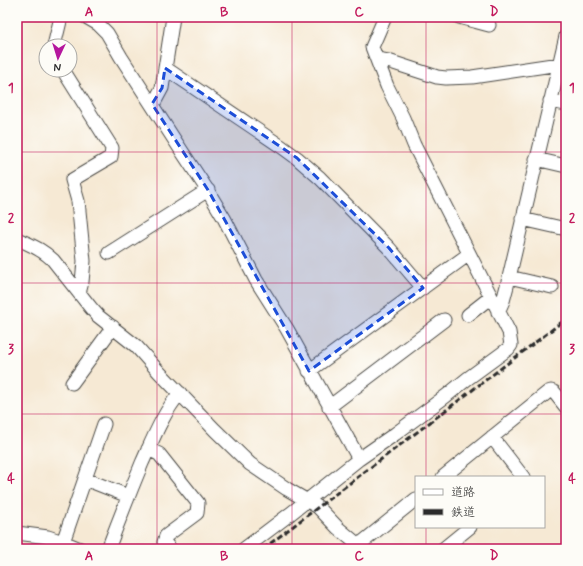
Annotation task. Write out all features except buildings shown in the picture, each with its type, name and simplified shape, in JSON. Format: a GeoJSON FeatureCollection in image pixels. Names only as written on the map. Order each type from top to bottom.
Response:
{"type":"FeatureCollection","features":[{"type":"Feature","properties":{"kind":"street"},"geometry":{"type":"LineString","coordinates":[[56,38],[61,17]]}},
{"type":"Feature","properties":{"kind":"street"},"geometry":{"type":"LineString","coordinates":[[86,17],[103,28],[208,190],[256,280],[287,330],[359,459]]}},
{"type":"Feature","properties":{"kind":"street"},"geometry":{"type":"LineString","coordinates":[[152,104],[162,88],[173,17]]}},
{"type":"Feature","properties":{"kind":"street"},"geometry":{"type":"LineString","coordinates":[[244,549],[359,459],[508,349],[510,345],[510,337],[508,332],[414,145],[403,118],[387,86],[372,47],[385,17]]}},
{"type":"Feature","properties":{"kind":"street"},"geometry":{"type":"LineString","coordinates":[[459,17],[489,25]]}},
{"type":"Feature","properties":{"kind":"street"},"geometry":{"type":"LineString","coordinates":[[498,312],[503,301],[509,277],[550,101],[562,63],[566,36]]}},
{"type":"Feature","properties":{"kind":"street"},"geometry":{"type":"LineString","coordinates":[[377,59],[388,61],[437,77],[446,78],[472,77],[562,63]]}},
{"type":"Feature","properties":{"kind":"street"},"geometry":{"type":"LineString","coordinates":[[165,68],[282,147],[303,163],[320,178],[389,248],[423,288]]}},
{"type":"Feature","properties":{"kind":"street"},"geometry":{"type":"LineString","coordinates":[[68,78],[112,148],[111,157],[72,180],[78,201],[84,260],[82,282],[79,293]]}},
{"type":"Feature","properties":{"kind":"street"},"geometry":{"type":"LineString","coordinates":[[550,101],[566,104]]}},
{"type":"Feature","properties":{"kind":"street"},"geometry":{"type":"LineString","coordinates":[[536,159],[566,166]]}},
{"type":"Feature","properties":{"kind":"street"},"geometry":{"type":"LineString","coordinates":[[109,253],[208,190]]}},
{"type":"Feature","properties":{"kind":"street"},"geometry":{"type":"LineString","coordinates":[[522,219],[566,229]]}},
{"type":"Feature","properties":{"kind":"street"},"geometry":{"type":"LineString","coordinates":[[17,239],[48,255],[98,316],[136,346],[215,430],[250,464],[287,489],[318,507],[338,528],[361,547],[415,500]]}},
{"type":"Feature","properties":{"kind":"street"},"geometry":{"type":"LineString","coordinates":[[309,371],[469,254]]}},
{"type":"Feature","properties":{"kind":"street"},"geometry":{"type":"LineString","coordinates":[[509,277],[552,287]]}},
{"type":"Feature","properties":{"kind":"street"},"geometry":{"type":"LineString","coordinates":[[468,315],[491,298]]}},
{"type":"Feature","properties":{"kind":"street"},"geometry":{"type":"LineString","coordinates":[[329,407],[444,320]]}},
{"type":"Feature","properties":{"kind":"street"},"geometry":{"type":"LineString","coordinates":[[72,383],[113,327]]}},
{"type":"Feature","properties":{"kind":"street"},"geometry":{"type":"LineString","coordinates":[[444,476],[548,392],[554,392],[566,407]]}},
{"type":"Feature","properties":{"kind":"street"},"geometry":{"type":"LineString","coordinates":[[108,549],[148,449],[171,404],[180,393]]}},
{"type":"Feature","properties":{"kind":"street"},"geometry":{"type":"LineString","coordinates":[[63,542],[104,424]]}},
{"type":"Feature","properties":{"kind":"street"},"geometry":{"type":"LineString","coordinates":[[492,437],[522,476]]}},
{"type":"Feature","properties":{"kind":"street"},"geometry":{"type":"LineString","coordinates":[[148,449],[159,454],[198,503],[197,512],[166,536],[164,542],[170,549]]}},
{"type":"Feature","properties":{"kind":"street"},"geometry":{"type":"LineString","coordinates":[[85,479],[128,496]]}},
{"type":"Feature","properties":{"kind":"street"},"geometry":{"type":"LineString","coordinates":[[443,549],[469,528]]}},
{"type":"Feature","properties":{"kind":"street"},"geometry":{"type":"LineString","coordinates":[[17,533],[48,537],[80,549]]}},
{"type":"Feature","properties":{"kind":"highlighted area"},"geometry":{"type":"Polygon","coordinates":[[[165,68],[297,158],[389,248],[423,288],[309,371],[208,190],[152,104],[162,88],[165,68]]]}},
{"type":"Feature","properties":{"kind":"railway"},"geometry":{"type":"LineString","coordinates":[[263,549],[566,319]]}}]}
